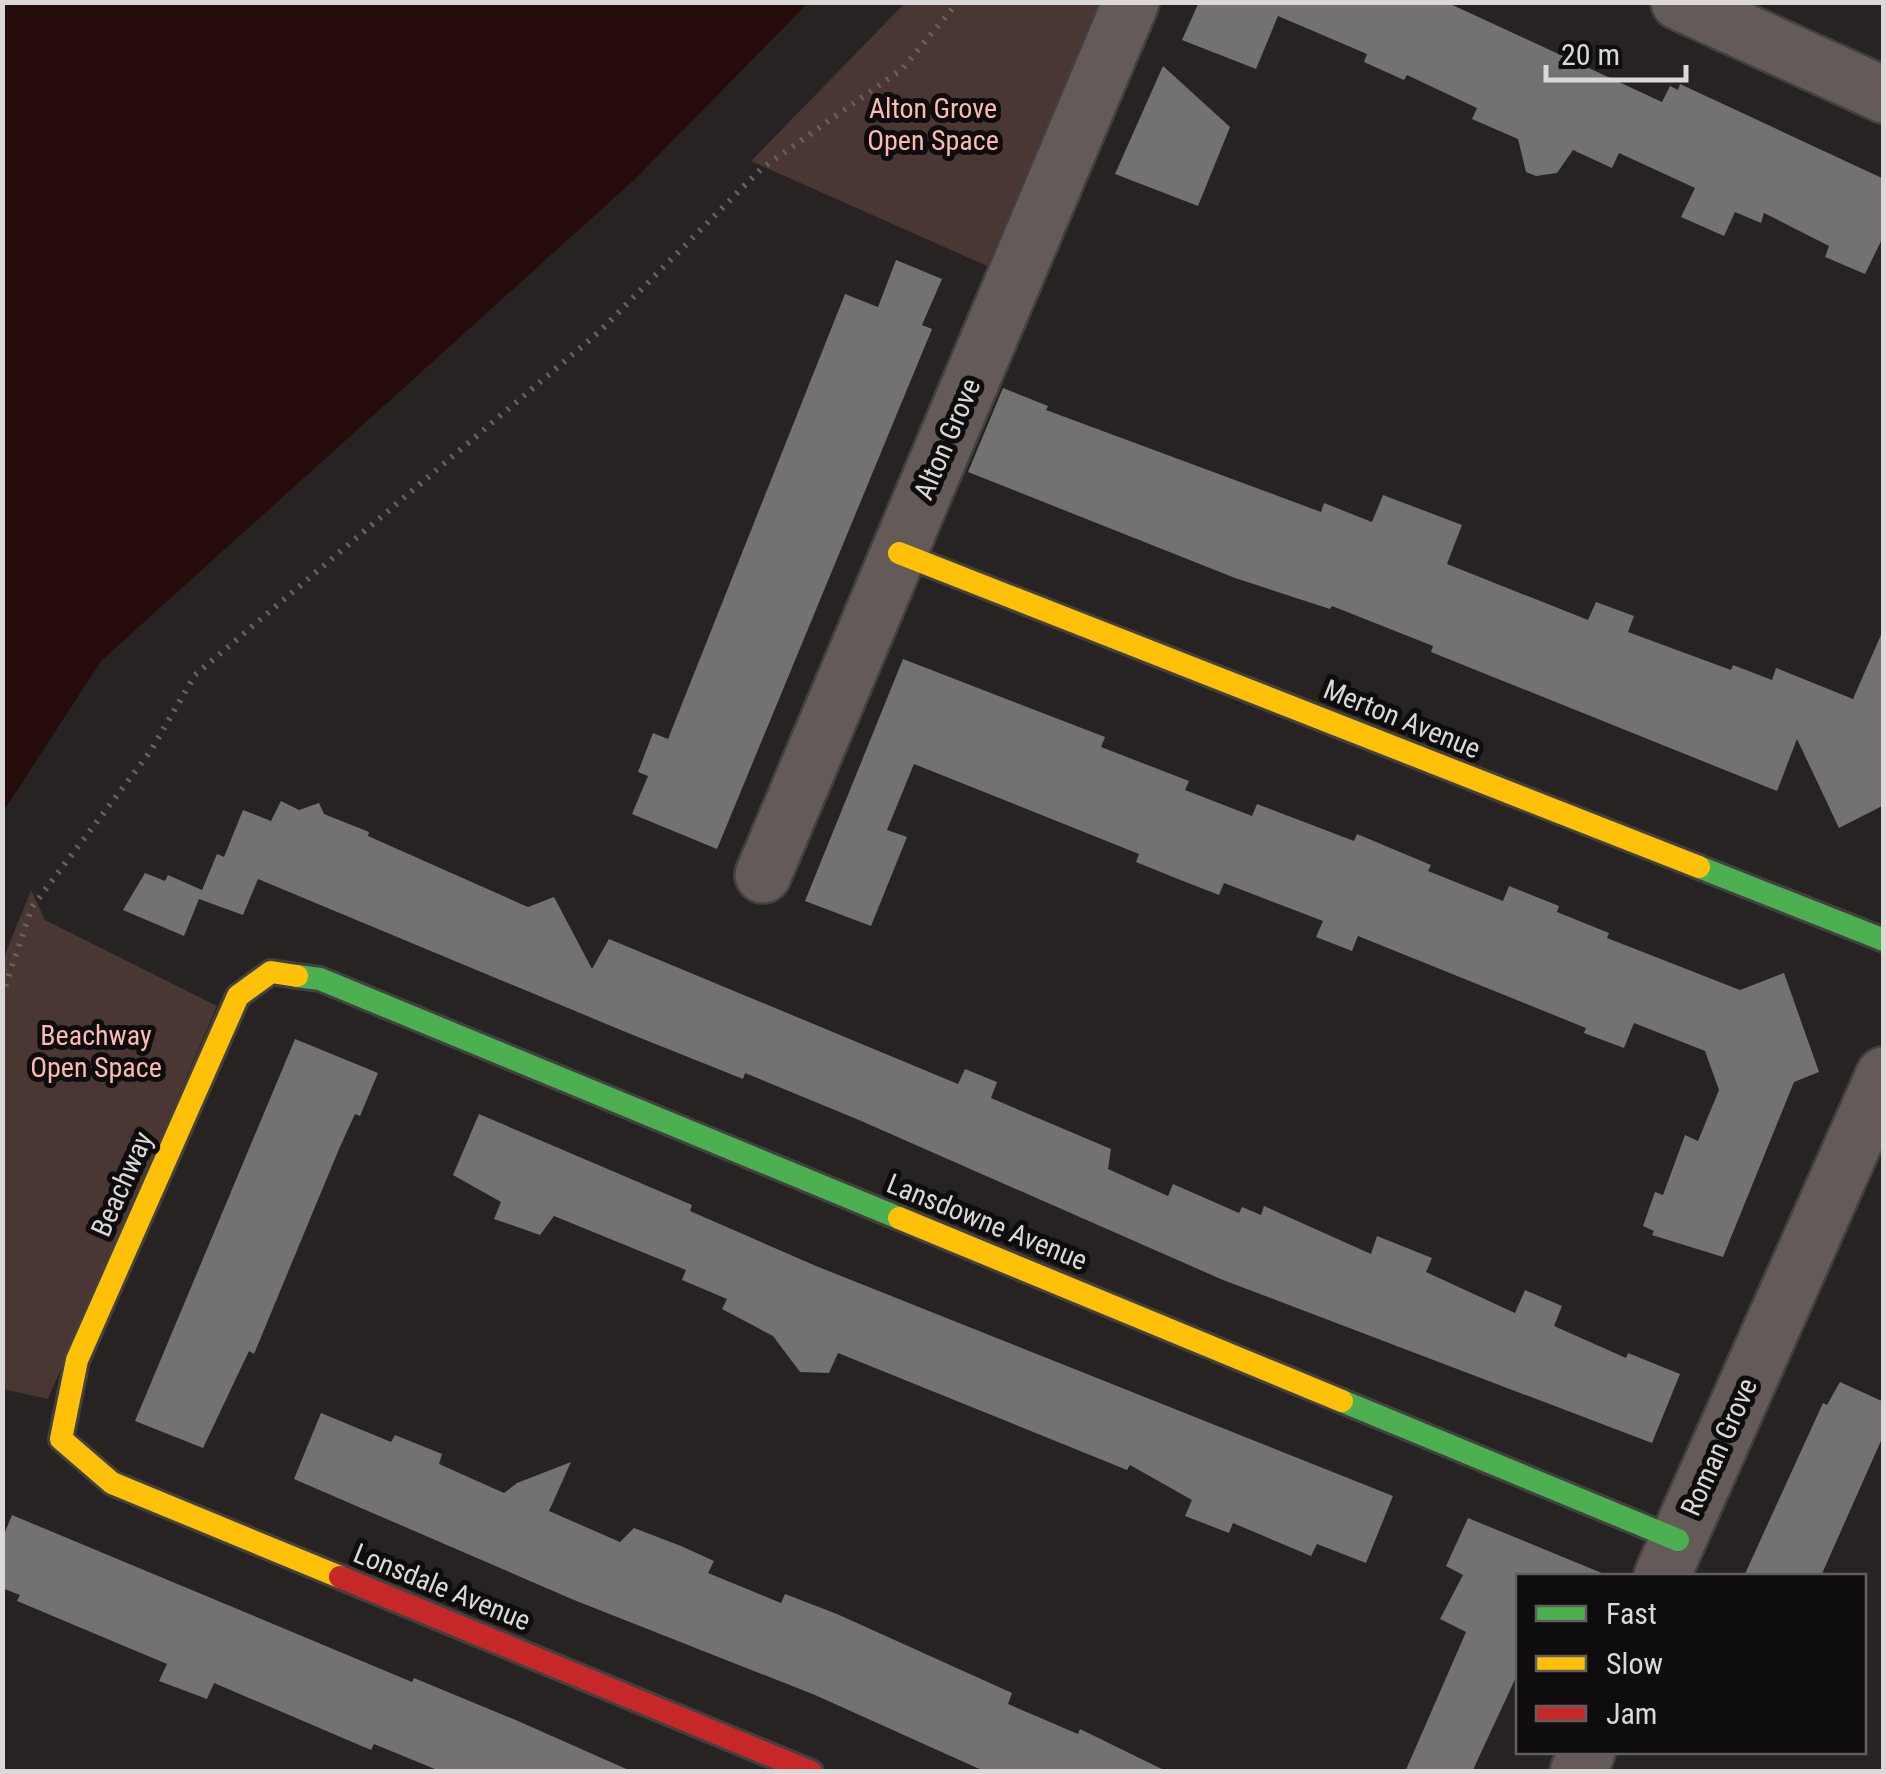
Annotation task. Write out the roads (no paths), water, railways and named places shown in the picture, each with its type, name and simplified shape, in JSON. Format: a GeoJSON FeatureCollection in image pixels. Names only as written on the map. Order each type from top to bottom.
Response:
{"type":"FeatureCollection","features":[{"type":"Feature","properties":{"kind":"street","name":"Alton Grove"},"geometry":{"type":"LineString","coordinates":[[763,875],[1132,2]]}},
{"type":"Feature","properties":{"kind":"street"},"geometry":{"type":"LineString","coordinates":[[1680,2],[1884,95]]}},
{"type":"Feature","properties":{"kind":"street","name":"Merton Avenue"},"geometry":{"type":"LineString","coordinates":[[899,552],[1884,940]]}},
{"type":"Feature","properties":{"kind":"street","name":"Beachway"},"geometry":{"type":"LineString","coordinates":[[61,1439],[77,1360],[238,996],[271,972]]}},
{"type":"Feature","properties":{"kind":"street","name":"Lansdowne Avenue"},"geometry":{"type":"LineString","coordinates":[[271,972],[320,979],[1670,1558]]}},
{"type":"Feature","properties":{"kind":"street","name":"Roman Grove"},"geometry":{"type":"LineString","coordinates":[[1670,1558],[1884,1075]]}},
{"type":"Feature","properties":{"kind":"street","name":"Lonsdale Avenue"},"geometry":{"type":"LineString","coordinates":[[61,1439],[112,1483],[811,1772]]}},
{"type":"Feature","properties":{"kind":"park label","name":"Alton Grove Open Space"},"geometry":{"type":"Point","coordinates":[933,124]}},
{"type":"Feature","properties":{"kind":"park label","name":"Beachway Open Space"},"geometry":{"type":"Point","coordinates":[96,1051]}}]}
